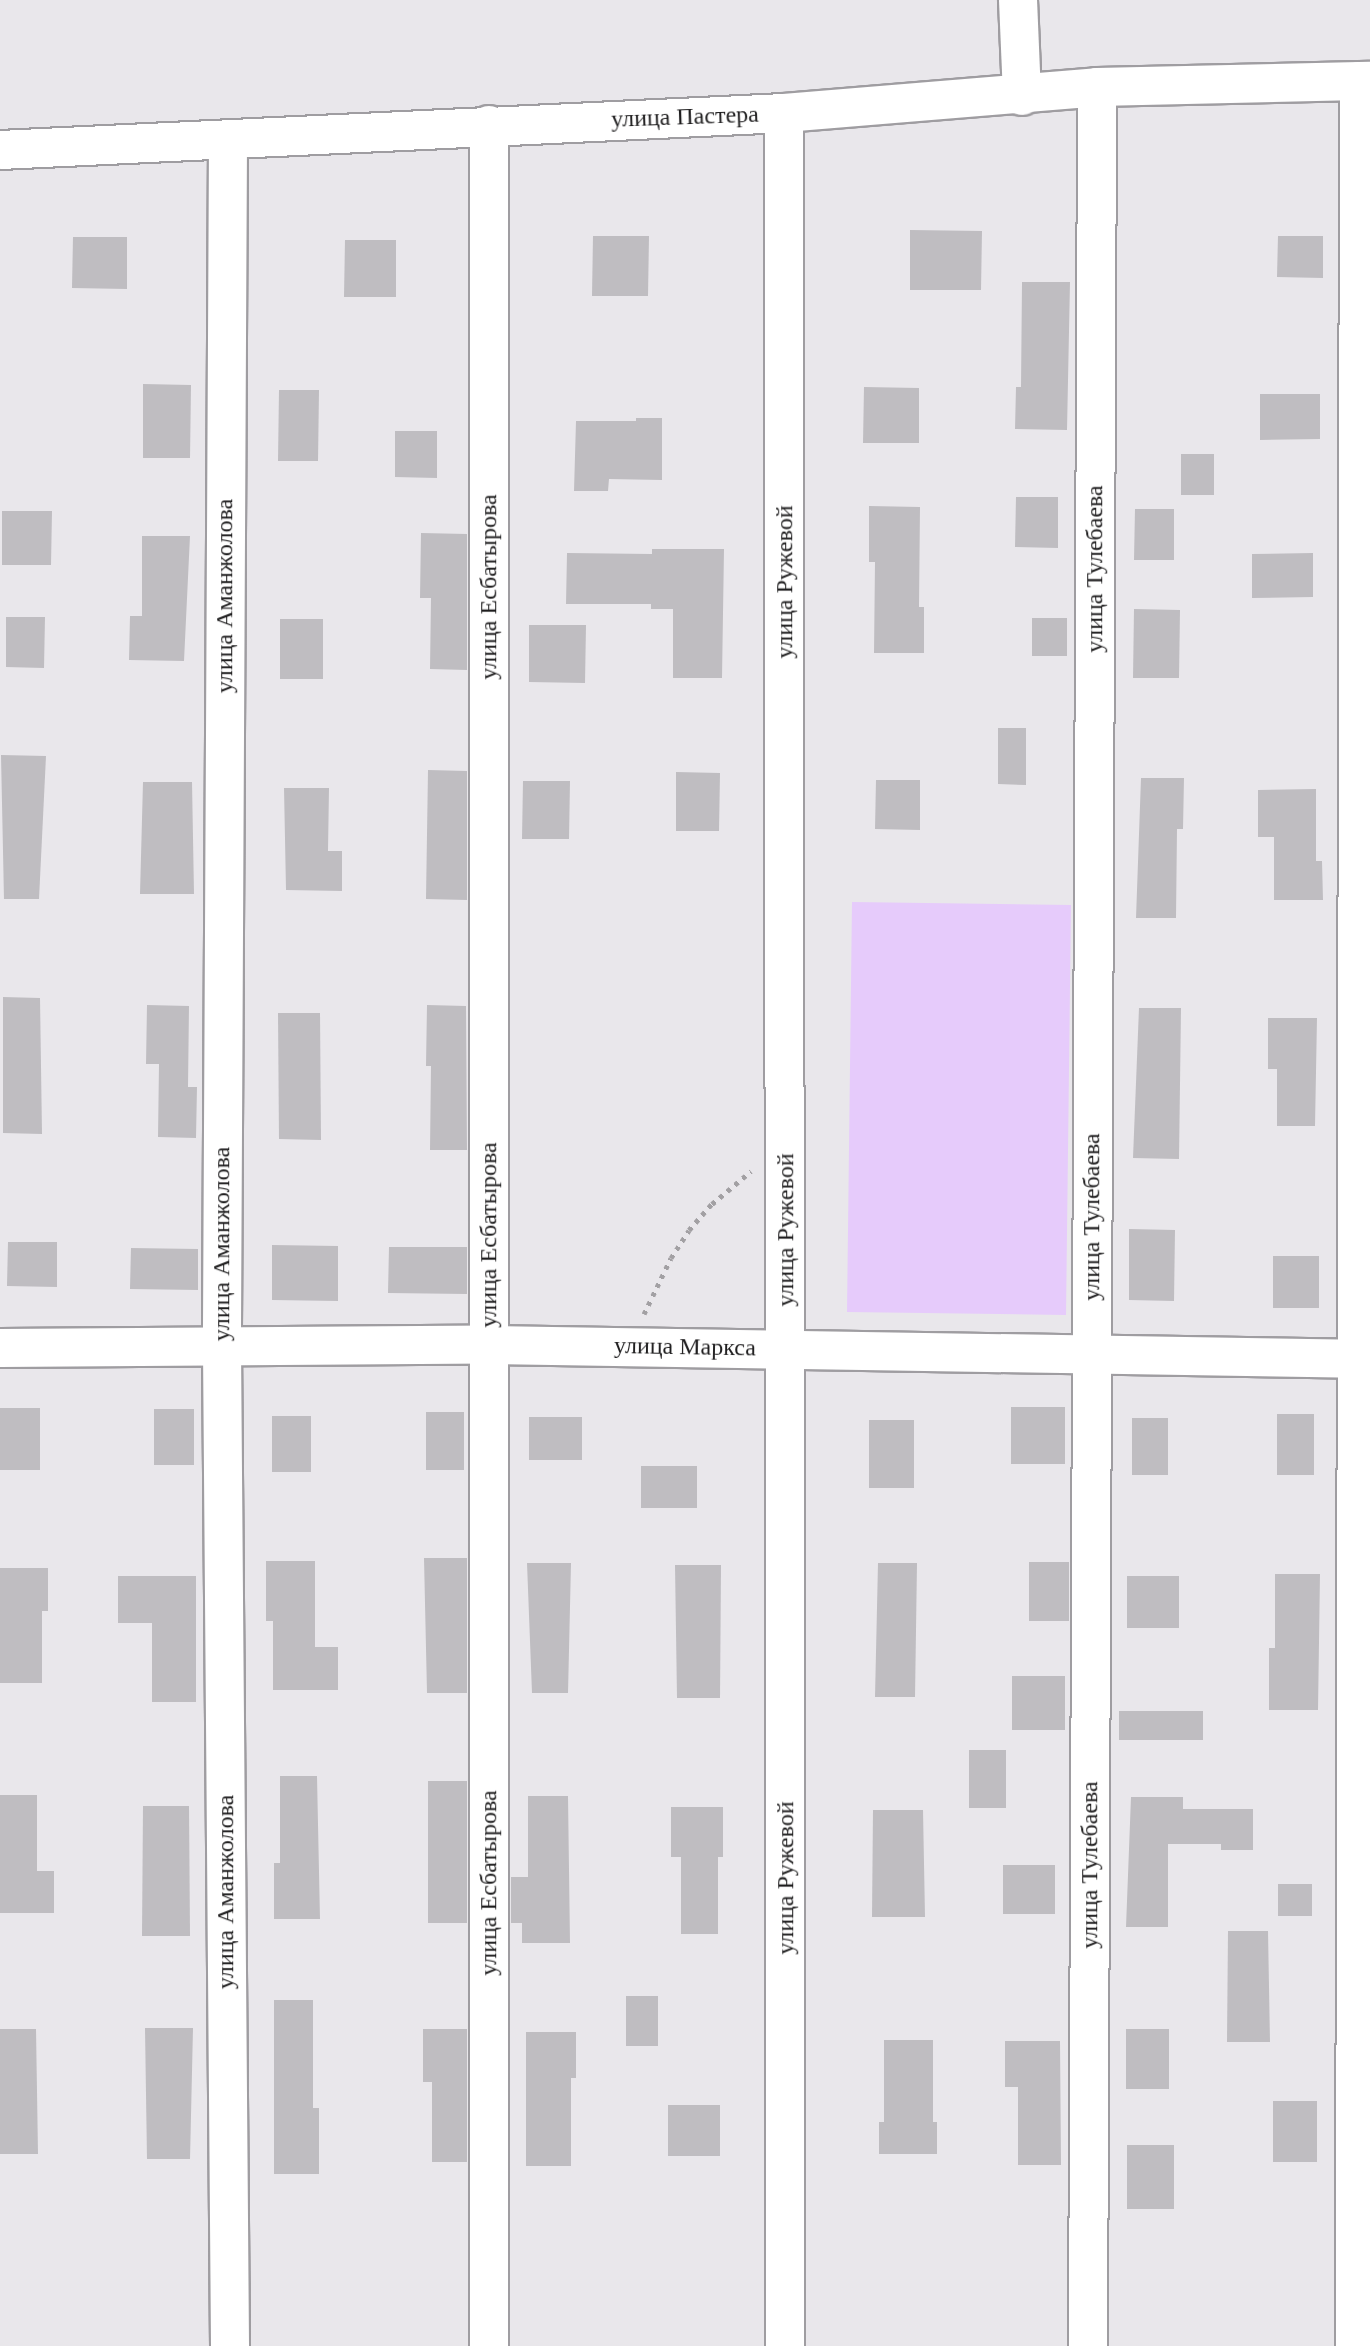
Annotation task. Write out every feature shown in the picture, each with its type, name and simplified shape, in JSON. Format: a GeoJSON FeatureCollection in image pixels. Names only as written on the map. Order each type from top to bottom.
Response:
{"type":"FeatureCollection","features":[{"type":"Feature","properties":{"kind":"street"},"geometry":{"type":"LineString","coordinates":[[1018,0],[1022,96]]}},
{"type":"Feature","properties":{"kind":"street"},"geometry":{"type":"LineString","coordinates":[[1355,2346],[1363,1359],[1365,81]]}},
{"type":"Feature","properties":{"kind":"street","name":"улица Пастера"},"geometry":{"type":"LineString","coordinates":[[0,150],[228,142],[489,125],[784,113],[1022,96],[1097,87],[1365,81]]}},
{"type":"Feature","properties":{"kind":"street","name":"улица Тулебаева"},"geometry":{"type":"LineString","coordinates":[[1088,2346],[1097,87]]}},
{"type":"Feature","properties":{"kind":"street","name":"улица Ружевой"},"geometry":{"type":"LineString","coordinates":[[784,113],[785,2346]]}},
{"type":"Feature","properties":{"kind":"street","name":"улица Есбатырова"},"geometry":{"type":"LineString","coordinates":[[489,125],[489,2346]]}},
{"type":"Feature","properties":{"kind":"street","name":"улица Аманжолова"},"geometry":{"type":"LineString","coordinates":[[228,142],[222,1348],[230,2346]]}},
{"type":"Feature","properties":{"kind":"street","name":"улица Маркса"},"geometry":{"type":"LineString","coordinates":[[0,1348],[628,1346],[1363,1359]]}},
{"type":"Feature","properties":{"kind":"path"},"geometry":{"type":"LineString","coordinates":[[628,1346],[671,1258],[689,1230],[712,1204],[786,1142]]}},
{"type":"Feature","properties":{"kind":"shaded area"},"geometry":{"type":"Polygon","coordinates":[[[852,902],[1071,905],[1066,1315],[847,1312],[852,902]]]}},
{"type":"Feature","properties":{"kind":"building"},"geometry":{"type":"Polygon","coordinates":[[[910,230],[982,231],[981,290],[910,290],[910,230]]]}},
{"type":"Feature","properties":{"kind":"building"},"geometry":{"type":"Polygon","coordinates":[[[593,236],[649,236],[648,296],[592,296],[593,236]]]}},
{"type":"Feature","properties":{"kind":"building"},"geometry":{"type":"Polygon","coordinates":[[[1278,236],[1323,236],[1323,278],[1277,277],[1278,236]]]}},
{"type":"Feature","properties":{"kind":"building"},"geometry":{"type":"Polygon","coordinates":[[[73,237],[127,237],[127,289],[72,288],[73,237]]]}},
{"type":"Feature","properties":{"kind":"building"},"geometry":{"type":"Polygon","coordinates":[[[345,240],[396,240],[396,297],[344,297],[345,240]]]}},
{"type":"Feature","properties":{"kind":"building"},"geometry":{"type":"Polygon","coordinates":[[[1022,282],[1070,282],[1067,430],[1015,429],[1016,387],[1021,387],[1022,282]]]}},
{"type":"Feature","properties":{"kind":"building"},"geometry":{"type":"Polygon","coordinates":[[[143,384],[191,385],[190,458],[143,458],[143,384]]]}},
{"type":"Feature","properties":{"kind":"building"},"geometry":{"type":"Polygon","coordinates":[[[864,387],[919,388],[919,443],[863,443],[864,387]]]}},
{"type":"Feature","properties":{"kind":"building"},"geometry":{"type":"Polygon","coordinates":[[[279,390],[319,390],[318,461],[278,461],[279,390]]]}},
{"type":"Feature","properties":{"kind":"building"},"geometry":{"type":"Polygon","coordinates":[[[1260,394],[1320,394],[1320,439],[1260,440],[1260,394]]]}},
{"type":"Feature","properties":{"kind":"building"},"geometry":{"type":"Polygon","coordinates":[[[636,418],[662,418],[662,480],[609,479],[608,491],[574,491],[576,421],[636,421],[636,418]]]}},
{"type":"Feature","properties":{"kind":"building"},"geometry":{"type":"Polygon","coordinates":[[[395,431],[437,431],[437,478],[395,477],[395,431]]]}},
{"type":"Feature","properties":{"kind":"building"},"geometry":{"type":"Polygon","coordinates":[[[1181,454],[1214,454],[1214,495],[1181,495],[1181,454]]]}},
{"type":"Feature","properties":{"kind":"building"},"geometry":{"type":"Polygon","coordinates":[[[1016,497],[1058,497],[1058,548],[1015,547],[1016,497]]]}},
{"type":"Feature","properties":{"kind":"building"},"geometry":{"type":"Polygon","coordinates":[[[869,506],[920,507],[919,607],[924,607],[924,653],[874,653],[875,562],[869,562],[869,506]]]}},
{"type":"Feature","properties":{"kind":"building"},"geometry":{"type":"Polygon","coordinates":[[[1135,509],[1174,509],[1174,560],[1134,560],[1135,509]]]}},
{"type":"Feature","properties":{"kind":"building"},"geometry":{"type":"Polygon","coordinates":[[[2,511],[52,511],[51,565],[2,565],[2,511]]]}},
{"type":"Feature","properties":{"kind":"building"},"geometry":{"type":"Polygon","coordinates":[[[421,533],[467,534],[467,670],[430,669],[431,598],[420,598],[421,533]]]}},
{"type":"Feature","properties":{"kind":"building"},"geometry":{"type":"Polygon","coordinates":[[[142,536],[190,536],[184,661],[129,660],[130,616],[142,616],[142,536]]]}},
{"type":"Feature","properties":{"kind":"building"},"geometry":{"type":"Polygon","coordinates":[[[652,549],[724,549],[722,678],[673,678],[673,609],[651,609],[651,604],[566,604],[567,553],[652,554],[652,549]]]}},
{"type":"Feature","properties":{"kind":"building"},"geometry":{"type":"Polygon","coordinates":[[[1313,553],[1313,597],[1252,598],[1252,554],[1313,553]]]}},
{"type":"Feature","properties":{"kind":"building"},"geometry":{"type":"Polygon","coordinates":[[[1134,609],[1180,610],[1179,678],[1133,678],[1134,609]]]}},
{"type":"Feature","properties":{"kind":"building"},"geometry":{"type":"Polygon","coordinates":[[[6,617],[45,617],[44,668],[6,667],[6,617]]]}},
{"type":"Feature","properties":{"kind":"building"},"geometry":{"type":"Polygon","coordinates":[[[1032,618],[1067,618],[1067,656],[1032,656],[1032,618]]]}},
{"type":"Feature","properties":{"kind":"building"},"geometry":{"type":"Polygon","coordinates":[[[280,619],[323,619],[323,679],[280,679],[280,619]]]}},
{"type":"Feature","properties":{"kind":"building"},"geometry":{"type":"Polygon","coordinates":[[[529,625],[586,625],[585,683],[529,682],[529,625]]]}},
{"type":"Feature","properties":{"kind":"building"},"geometry":{"type":"Polygon","coordinates":[[[998,728],[1026,728],[1026,785],[998,784],[998,728]]]}},
{"type":"Feature","properties":{"kind":"building"},"geometry":{"type":"Polygon","coordinates":[[[1,755],[46,756],[39,899],[4,899],[1,755]]]}},
{"type":"Feature","properties":{"kind":"building"},"geometry":{"type":"Polygon","coordinates":[[[428,770],[467,771],[467,900],[426,899],[428,770]]]}},
{"type":"Feature","properties":{"kind":"building"},"geometry":{"type":"Polygon","coordinates":[[[676,772],[720,773],[719,831],[676,831],[676,772]]]}},
{"type":"Feature","properties":{"kind":"building"},"geometry":{"type":"Polygon","coordinates":[[[1141,778],[1184,778],[1183,829],[1177,829],[1176,918],[1136,918],[1141,778]]]}},
{"type":"Feature","properties":{"kind":"building"},"geometry":{"type":"Polygon","coordinates":[[[876,780],[920,780],[920,830],[875,829],[876,780]]]}},
{"type":"Feature","properties":{"kind":"building"},"geometry":{"type":"Polygon","coordinates":[[[523,781],[570,781],[569,839],[522,839],[523,781]]]}},
{"type":"Feature","properties":{"kind":"building"},"geometry":{"type":"Polygon","coordinates":[[[143,782],[192,782],[194,894],[140,894],[143,782]]]}},
{"type":"Feature","properties":{"kind":"building"},"geometry":{"type":"Polygon","coordinates":[[[284,788],[329,788],[328,851],[342,851],[342,891],[286,890],[284,788]]]}},
{"type":"Feature","properties":{"kind":"building"},"geometry":{"type":"Polygon","coordinates":[[[1316,789],[1316,861],[1322,861],[1323,900],[1274,900],[1274,837],[1258,837],[1258,790],[1316,789]]]}},
{"type":"Feature","properties":{"kind":"building"},"geometry":{"type":"Polygon","coordinates":[[[3,997],[40,998],[42,1134],[3,1133],[3,997]]]}},
{"type":"Feature","properties":{"kind":"building"},"geometry":{"type":"Polygon","coordinates":[[[147,1005],[189,1006],[188,1087],[197,1087],[196,1138],[158,1137],[159,1064],[146,1064],[147,1005]]]}},
{"type":"Feature","properties":{"kind":"building"},"geometry":{"type":"Polygon","coordinates":[[[427,1005],[466,1006],[467,1150],[430,1150],[431,1066],[426,1066],[427,1005]]]}},
{"type":"Feature","properties":{"kind":"building"},"geometry":{"type":"Polygon","coordinates":[[[1139,1008],[1181,1008],[1179,1159],[1133,1158],[1139,1008]]]}},
{"type":"Feature","properties":{"kind":"building"},"geometry":{"type":"Polygon","coordinates":[[[278,1013],[320,1013],[321,1140],[279,1139],[278,1013]]]}},
{"type":"Feature","properties":{"kind":"building"},"geometry":{"type":"Polygon","coordinates":[[[1268,1018],[1317,1018],[1315,1126],[1277,1126],[1277,1069],[1268,1069],[1268,1018]]]}},
{"type":"Feature","properties":{"kind":"building"},"geometry":{"type":"Polygon","coordinates":[[[1129,1229],[1175,1230],[1174,1301],[1129,1300],[1129,1229]]]}},
{"type":"Feature","properties":{"kind":"building"},"geometry":{"type":"Polygon","coordinates":[[[8,1242],[57,1242],[57,1287],[7,1286],[8,1242]]]}},
{"type":"Feature","properties":{"kind":"building"},"geometry":{"type":"Polygon","coordinates":[[[272,1245],[338,1246],[338,1301],[272,1300],[272,1245]]]}},
{"type":"Feature","properties":{"kind":"building"},"geometry":{"type":"Polygon","coordinates":[[[389,1247],[467,1247],[467,1294],[388,1293],[389,1247]]]}},
{"type":"Feature","properties":{"kind":"building"},"geometry":{"type":"Polygon","coordinates":[[[131,1248],[198,1249],[198,1290],[130,1289],[131,1248]]]}},
{"type":"Feature","properties":{"kind":"building"},"geometry":{"type":"Polygon","coordinates":[[[1273,1256],[1319,1256],[1319,1308],[1273,1308],[1273,1256]]]}},
{"type":"Feature","properties":{"kind":"building"},"geometry":{"type":"Polygon","coordinates":[[[1011,1407],[1065,1407],[1065,1464],[1011,1464],[1011,1407]]]}},
{"type":"Feature","properties":{"kind":"building"},"geometry":{"type":"Polygon","coordinates":[[[0,1408],[40,1408],[40,1470],[0,1470],[0,1408]]]}},
{"type":"Feature","properties":{"kind":"building"},"geometry":{"type":"Polygon","coordinates":[[[154,1409],[194,1409],[194,1465],[154,1465],[154,1409]]]}},
{"type":"Feature","properties":{"kind":"building"},"geometry":{"type":"Polygon","coordinates":[[[426,1412],[464,1412],[464,1470],[426,1470],[426,1412]]]}},
{"type":"Feature","properties":{"kind":"building"},"geometry":{"type":"Polygon","coordinates":[[[1277,1414],[1314,1414],[1314,1475],[1277,1475],[1277,1414]]]}},
{"type":"Feature","properties":{"kind":"building"},"geometry":{"type":"Polygon","coordinates":[[[272,1416],[311,1416],[311,1472],[272,1472],[272,1416]]]}},
{"type":"Feature","properties":{"kind":"building"},"geometry":{"type":"Polygon","coordinates":[[[529,1417],[582,1417],[582,1460],[529,1460],[529,1417]]]}},
{"type":"Feature","properties":{"kind":"building"},"geometry":{"type":"Polygon","coordinates":[[[1132,1418],[1168,1418],[1168,1475],[1132,1475],[1132,1418]]]}},
{"type":"Feature","properties":{"kind":"building"},"geometry":{"type":"Polygon","coordinates":[[[869,1420],[914,1420],[914,1488],[869,1488],[869,1420]]]}},
{"type":"Feature","properties":{"kind":"building"},"geometry":{"type":"Polygon","coordinates":[[[641,1466],[697,1466],[697,1508],[641,1508],[641,1466]]]}},
{"type":"Feature","properties":{"kind":"building"},"geometry":{"type":"Polygon","coordinates":[[[424,1558],[467,1558],[467,1693],[427,1693],[424,1558]]]}},
{"type":"Feature","properties":{"kind":"building"},"geometry":{"type":"Polygon","coordinates":[[[266,1561],[315,1561],[315,1647],[338,1647],[338,1690],[273,1690],[273,1621],[266,1621],[266,1561]]]}},
{"type":"Feature","properties":{"kind":"building"},"geometry":{"type":"Polygon","coordinates":[[[1029,1562],[1069,1562],[1069,1621],[1029,1621],[1029,1562]]]}},
{"type":"Feature","properties":{"kind":"building"},"geometry":{"type":"Polygon","coordinates":[[[527,1563],[571,1563],[568,1693],[532,1693],[527,1563]]]}},
{"type":"Feature","properties":{"kind":"building"},"geometry":{"type":"Polygon","coordinates":[[[878,1563],[917,1563],[915,1697],[875,1697],[878,1563]]]}},
{"type":"Feature","properties":{"kind":"building"},"geometry":{"type":"Polygon","coordinates":[[[675,1565],[721,1565],[720,1698],[677,1698],[675,1565]]]}},
{"type":"Feature","properties":{"kind":"building"},"geometry":{"type":"Polygon","coordinates":[[[0,1568],[48,1568],[48,1611],[42,1611],[42,1683],[0,1683],[0,1568]]]}},
{"type":"Feature","properties":{"kind":"building"},"geometry":{"type":"Polygon","coordinates":[[[1275,1574],[1320,1574],[1318,1710],[1269,1710],[1269,1648],[1275,1648],[1275,1574]]]}},
{"type":"Feature","properties":{"kind":"building"},"geometry":{"type":"Polygon","coordinates":[[[118,1576],[196,1576],[196,1702],[152,1702],[152,1623],[118,1623],[118,1576]]]}},
{"type":"Feature","properties":{"kind":"building"},"geometry":{"type":"Polygon","coordinates":[[[1127,1576],[1179,1576],[1179,1628],[1127,1628],[1127,1576]]]}},
{"type":"Feature","properties":{"kind":"building"},"geometry":{"type":"Polygon","coordinates":[[[1012,1676],[1065,1676],[1065,1730],[1012,1730],[1012,1676]]]}},
{"type":"Feature","properties":{"kind":"building"},"geometry":{"type":"Polygon","coordinates":[[[1119,1711],[1203,1711],[1203,1740],[1119,1740],[1119,1711]]]}},
{"type":"Feature","properties":{"kind":"building"},"geometry":{"type":"Polygon","coordinates":[[[969,1750],[1006,1750],[1006,1808],[969,1808],[969,1750]]]}},
{"type":"Feature","properties":{"kind":"building"},"geometry":{"type":"Polygon","coordinates":[[[280,1776],[317,1776],[320,1919],[274,1919],[274,1863],[280,1863],[280,1776]]]}},
{"type":"Feature","properties":{"kind":"building"},"geometry":{"type":"Polygon","coordinates":[[[428,1781],[467,1781],[467,1923],[428,1923],[428,1781]]]}},
{"type":"Feature","properties":{"kind":"building"},"geometry":{"type":"Polygon","coordinates":[[[0,1795],[37,1795],[37,1871],[54,1871],[54,1913],[0,1913],[0,1795]]]}},
{"type":"Feature","properties":{"kind":"building"},"geometry":{"type":"Polygon","coordinates":[[[528,1796],[568,1796],[570,1943],[522,1943],[522,1923],[511,1923],[511,1877],[528,1877],[528,1796]]]}},
{"type":"Feature","properties":{"kind":"building"},"geometry":{"type":"Polygon","coordinates":[[[1131,1797],[1183,1797],[1183,1809],[1253,1809],[1253,1850],[1221,1850],[1221,1844],[1168,1844],[1168,1927],[1126,1927],[1131,1797]]]}},
{"type":"Feature","properties":{"kind":"building"},"geometry":{"type":"Polygon","coordinates":[[[143,1806],[189,1806],[190,1936],[142,1936],[143,1806]]]}},
{"type":"Feature","properties":{"kind":"building"},"geometry":{"type":"Polygon","coordinates":[[[671,1807],[723,1807],[723,1857],[718,1857],[718,1934],[681,1934],[681,1857],[671,1857],[671,1807]]]}},
{"type":"Feature","properties":{"kind":"building"},"geometry":{"type":"Polygon","coordinates":[[[873,1810],[923,1810],[925,1917],[872,1917],[873,1810]]]}},
{"type":"Feature","properties":{"kind":"building"},"geometry":{"type":"Polygon","coordinates":[[[1003,1865],[1055,1865],[1055,1914],[1003,1914],[1003,1865]]]}},
{"type":"Feature","properties":{"kind":"building"},"geometry":{"type":"Polygon","coordinates":[[[1278,1884],[1312,1884],[1312,1916],[1278,1916],[1278,1884]]]}},
{"type":"Feature","properties":{"kind":"building"},"geometry":{"type":"Polygon","coordinates":[[[1228,1931],[1268,1931],[1270,2042],[1227,2042],[1228,1931]]]}},
{"type":"Feature","properties":{"kind":"building"},"geometry":{"type":"Polygon","coordinates":[[[626,1996],[658,1996],[658,2046],[626,2046],[626,1996]]]}},
{"type":"Feature","properties":{"kind":"building"},"geometry":{"type":"Polygon","coordinates":[[[274,2000],[313,2000],[313,2108],[319,2108],[319,2174],[274,2174],[274,2000]]]}},
{"type":"Feature","properties":{"kind":"building"},"geometry":{"type":"Polygon","coordinates":[[[145,2028],[193,2028],[190,2159],[147,2159],[145,2028]]]}},
{"type":"Feature","properties":{"kind":"building"},"geometry":{"type":"Polygon","coordinates":[[[0,2029],[36,2029],[38,2154],[0,2154],[0,2029]]]}},
{"type":"Feature","properties":{"kind":"building"},"geometry":{"type":"Polygon","coordinates":[[[423,2029],[467,2029],[467,2162],[432,2162],[432,2082],[423,2082],[423,2029]]]}},
{"type":"Feature","properties":{"kind":"building"},"geometry":{"type":"Polygon","coordinates":[[[1126,2029],[1169,2029],[1169,2089],[1126,2089],[1126,2029]]]}},
{"type":"Feature","properties":{"kind":"building"},"geometry":{"type":"Polygon","coordinates":[[[526,2032],[576,2032],[576,2078],[571,2078],[571,2166],[526,2166],[526,2032]]]}},
{"type":"Feature","properties":{"kind":"building"},"geometry":{"type":"Polygon","coordinates":[[[884,2040],[933,2040],[933,2122],[937,2122],[937,2154],[879,2154],[879,2122],[884,2122],[884,2040]]]}},
{"type":"Feature","properties":{"kind":"building"},"geometry":{"type":"Polygon","coordinates":[[[1005,2041],[1060,2041],[1061,2165],[1018,2165],[1018,2087],[1005,2087],[1005,2041]]]}},
{"type":"Feature","properties":{"kind":"building"},"geometry":{"type":"Polygon","coordinates":[[[1273,2101],[1317,2101],[1317,2162],[1273,2162],[1273,2101]]]}},
{"type":"Feature","properties":{"kind":"building"},"geometry":{"type":"Polygon","coordinates":[[[668,2105],[720,2105],[720,2156],[668,2156],[668,2105]]]}},
{"type":"Feature","properties":{"kind":"building"},"geometry":{"type":"Polygon","coordinates":[[[1127,2145],[1174,2145],[1174,2209],[1127,2209],[1127,2145]]]}}]}
